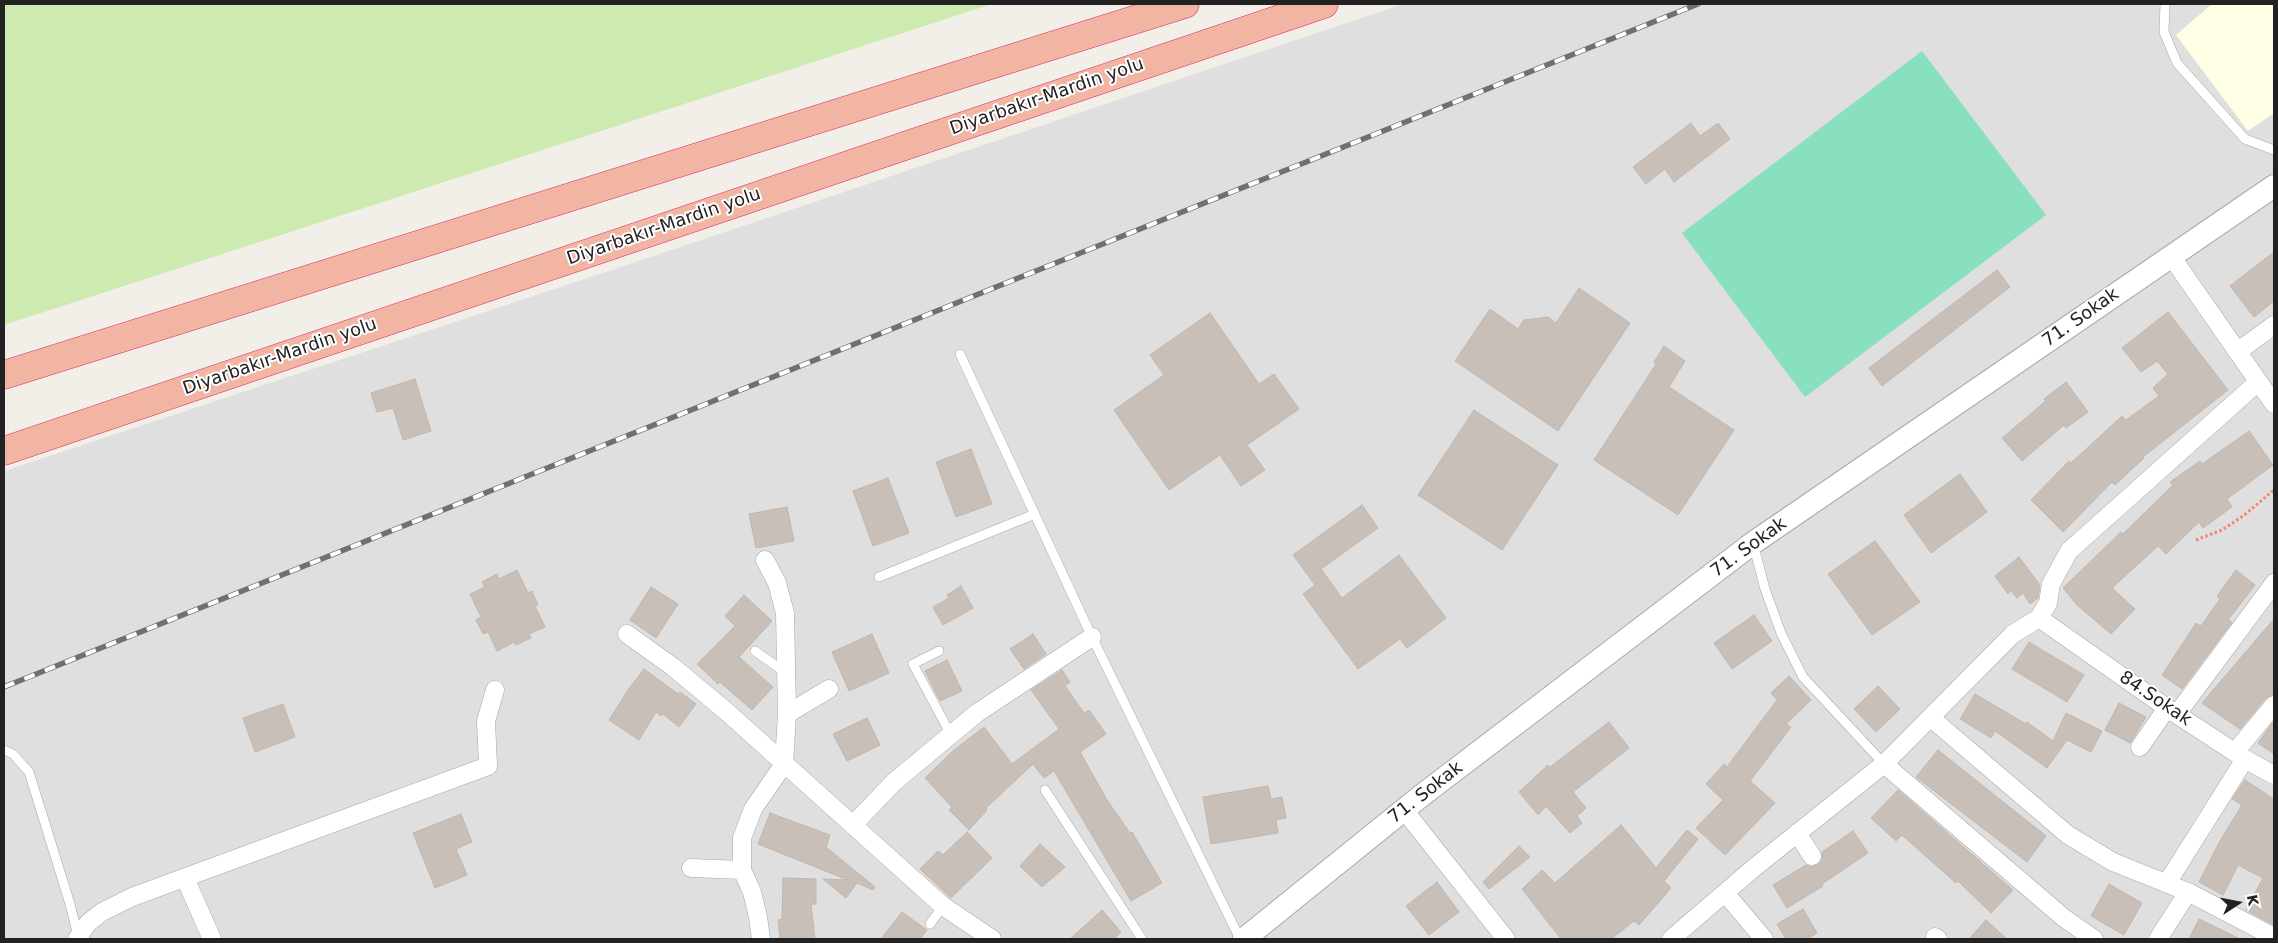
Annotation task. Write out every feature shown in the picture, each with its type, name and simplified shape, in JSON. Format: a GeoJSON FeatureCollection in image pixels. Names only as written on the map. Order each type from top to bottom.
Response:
{"type":"FeatureCollection","features":[{"type":"Feature","properties":{"kind":"highway"},"geometry":{"type":"LineString","coordinates":[[4,375],[1186,4]]}},
{"type":"Feature","properties":{"kind":"highway","name":"Diyarbakır-Mardin yolu"},"geometry":{"type":"LineString","coordinates":[[4,451],[1324,4]]}},
{"type":"Feature","properties":{"kind":"street","name":"71. Sokak"},"geometry":{"type":"LineString","coordinates":[[1244,939],[1404,810],[1753,543],[2274,186]]}},
{"type":"Feature","properties":{"kind":"street"},"geometry":{"type":"LineString","coordinates":[[2171,256],[2274,404]]}},
{"type":"Feature","properties":{"kind":"street"},"geometry":{"type":"LineString","coordinates":[[2237,352],[2274,325]]}},
{"type":"Feature","properties":{"kind":"street"},"geometry":{"type":"LineString","coordinates":[[1671,939],[1797,833],[1884,764],[2013,634],[2039,618],[2048,603],[2051,584],[2069,551],[2258,382]]}},
{"type":"Feature","properties":{"kind":"street"},"geometry":{"type":"LineString","coordinates":[[760,939],[758,917],[752,892],[742,870],[742,838],[753,809],[784,764],[787,714],[785,613],[777,583],[765,560]]}},
{"type":"Feature","properties":{"kind":"street"},"geometry":{"type":"LineString","coordinates":[[2140,747],[2172,711],[2274,583]]}},
{"type":"Feature","properties":{"kind":"street","name":"84.Sokak"},"geometry":{"type":"LineString","coordinates":[[2039,618],[2172,711],[2274,775]]}},
{"type":"Feature","properties":{"kind":"street"},"geometry":{"type":"LineString","coordinates":[[627,634],[673,667],[728,712],[943,906],[992,939]]}},
{"type":"Feature","properties":{"kind":"street"},"geometry":{"type":"LineString","coordinates":[[853,825],[894,782],[977,713],[1092,637]]}},
{"type":"Feature","properties":{"kind":"street"},"geometry":{"type":"LineString","coordinates":[[787,714],[830,689]]}},
{"type":"Feature","properties":{"kind":"street"},"geometry":{"type":"LineString","coordinates":[[77,938],[88,923],[102,912],[132,896],[488,766],[486,721],[495,690]]}},
{"type":"Feature","properties":{"kind":"street"},"geometry":{"type":"LineString","coordinates":[[2167,883],[2240,755],[2274,705]]}},
{"type":"Feature","properties":{"kind":"street"},"geometry":{"type":"LineString","coordinates":[[1931,718],[2068,835],[2113,862],[2188,892],[2274,937]]}},
{"type":"Feature","properties":{"kind":"street"},"geometry":{"type":"LineString","coordinates":[[1884,764],[2064,918],[2094,939]]}},
{"type":"Feature","properties":{"kind":"street"},"geometry":{"type":"LineString","coordinates":[[1404,810],[1506,939]]}},
{"type":"Feature","properties":{"kind":"street"},"geometry":{"type":"LineString","coordinates":[[1797,833],[1812,856]]}},
{"type":"Feature","properties":{"kind":"street"},"geometry":{"type":"LineString","coordinates":[[691,868],[742,870]]}},
{"type":"Feature","properties":{"kind":"street"},"geometry":{"type":"LineString","coordinates":[[185,878],[212,939]]}},
{"type":"Feature","properties":{"kind":"street"},"geometry":{"type":"LineString","coordinates":[[2158,939],[2188,892]]}},
{"type":"Feature","properties":{"kind":"street"},"geometry":{"type":"LineString","coordinates":[[1725,893],[1764,939]]}},
{"type":"Feature","properties":{"kind":"lane"},"geometry":{"type":"LineString","coordinates":[[2166,4],[2164,32],[2177,63],[2245,139],[2274,150]]}},
{"type":"Feature","properties":{"kind":"lane"},"geometry":{"type":"LineString","coordinates":[[960,354],[1092,637],[1240,939]]}},
{"type":"Feature","properties":{"kind":"lane"},"geometry":{"type":"LineString","coordinates":[[879,577],[1035,514]]}},
{"type":"Feature","properties":{"kind":"lane"},"geometry":{"type":"LineString","coordinates":[[1753,543],[1765,589],[1780,633],[1803,677],[1884,764]]}},
{"type":"Feature","properties":{"kind":"lane"},"geometry":{"type":"LineString","coordinates":[[755,651],[786,673]]}},
{"type":"Feature","properties":{"kind":"lane"},"geometry":{"type":"LineString","coordinates":[[939,651],[913,664],[951,734]]}},
{"type":"Feature","properties":{"kind":"lane"},"geometry":{"type":"LineString","coordinates":[[4,750],[13,754],[29,772],[70,904],[77,938]]}},
{"type":"Feature","properties":{"kind":"lane"},"geometry":{"type":"LineString","coordinates":[[1045,790],[1142,939]]}},
{"type":"Feature","properties":{"kind":"lane"},"geometry":{"type":"LineString","coordinates":[[930,924],[943,906]]}},
{"type":"Feature","properties":{"kind":"path"},"geometry":{"type":"LineString","coordinates":[[2196,540],[2222,530],[2243,516],[2274,490]]}},
{"type":"Feature","properties":{"kind":"shaded area"},"geometry":{"type":"Polygon","coordinates":[[[1403,4],[2274,4],[2274,939],[4,939],[4,471],[615,269],[1403,4]]]}},
{"type":"Feature","properties":{"kind":"shaded area"},"geometry":{"type":"Polygon","coordinates":[[[2212,4],[2274,4],[2274,113],[2248,131],[2176,35],[2212,4]]]}},
{"type":"Feature","properties":{"kind":"green space"},"geometry":{"type":"Polygon","coordinates":[[[4,4],[992,4],[4,325],[4,4]]]}},
{"type":"Feature","properties":{"kind":"green space"},"geometry":{"type":"Polygon","coordinates":[[[1922,51],[2046,215],[1805,397],[1682,233],[1922,51]]]}},
{"type":"Feature","properties":{"kind":"building"},"geometry":{"type":"Polygon","coordinates":[[[1691,123],[1700,136],[1718,123],[1730,139],[1674,182],[1665,169],[1646,184],[1633,167],[1691,123]]]}},
{"type":"Feature","properties":{"kind":"building"},"geometry":{"type":"Polygon","coordinates":[[[2274,252],[2274,301],[2254,317],[2230,286],[2274,252]]]}},
{"type":"Feature","properties":{"kind":"building"},"geometry":{"type":"Polygon","coordinates":[[[1997,270],[2010,287],[1882,386],[1869,368],[1997,270]]]}},
{"type":"Feature","properties":{"kind":"building"},"geometry":{"type":"Polygon","coordinates":[[[1579,288],[1630,323],[1558,431],[1455,361],[1490,309],[1518,329],[1524,320],[1548,317],[1556,323],[1579,288]]]}},
{"type":"Feature","properties":{"kind":"building"},"geometry":{"type":"Polygon","coordinates":[[[2168,312],[2228,390],[2143,457],[2115,485],[2112,482],[2063,532],[2031,500],[2069,461],[2071,463],[2122,416],[2126,420],[2159,396],[2153,388],[2168,374],[2157,361],[2141,372],[2122,348],[2168,312]]]}},
{"type":"Feature","properties":{"kind":"building"},"geometry":{"type":"Polygon","coordinates":[[[1210,313],[1259,384],[1274,374],[1299,409],[1247,445],[1265,470],[1241,486],[1220,455],[1169,490],[1114,410],[1164,375],[1150,355],[1210,313]]]}},
{"type":"Feature","properties":{"kind":"building"},"geometry":{"type":"Polygon","coordinates":[[[1664,346],[1685,361],[1669,387],[1734,430],[1678,515],[1594,460],[1656,364],[1654,362],[1664,346]]]}},
{"type":"Feature","properties":{"kind":"building"},"geometry":{"type":"Polygon","coordinates":[[[415,379],[431,431],[403,440],[393,408],[377,412],[371,393],[415,379]]]}},
{"type":"Feature","properties":{"kind":"building"},"geometry":{"type":"Polygon","coordinates":[[[2066,382],[2088,412],[2066,428],[2064,425],[2022,461],[2002,438],[2046,401],[2044,399],[2066,382]]]}},
{"type":"Feature","properties":{"kind":"building"},"geometry":{"type":"Polygon","coordinates":[[[1474,410],[1558,465],[1502,550],[1418,495],[1474,410]]]}},
{"type":"Feature","properties":{"kind":"building"},"geometry":{"type":"Polygon","coordinates":[[[2249,431],[2273,465],[2227,499],[2232,507],[2203,528],[2199,522],[2166,554],[2158,546],[2112,588],[2135,609],[2111,634],[2077,605],[2063,588],[2121,532],[2123,534],[2173,485],[2170,482],[2200,461],[2202,464],[2249,431]]]}},
{"type":"Feature","properties":{"kind":"building"},"geometry":{"type":"Polygon","coordinates":[[[971,449],[992,504],[956,517],[936,462],[971,449]]]}},
{"type":"Feature","properties":{"kind":"building"},"geometry":{"type":"Polygon","coordinates":[[[1960,474],[1987,512],[1931,553],[1904,515],[1960,474]]]}},
{"type":"Feature","properties":{"kind":"building"},"geometry":{"type":"Polygon","coordinates":[[[888,478],[909,533],[873,546],[853,491],[888,478]]]}},
{"type":"Feature","properties":{"kind":"building"},"geometry":{"type":"Polygon","coordinates":[[[1362,505],[1378,528],[1321,569],[1342,598],[1399,555],[1446,618],[1407,648],[1400,639],[1358,669],[1303,594],[1315,585],[1293,555],[1362,505]]]}},
{"type":"Feature","properties":{"kind":"building"},"geometry":{"type":"Polygon","coordinates":[[[787,507],[794,541],[756,548],[749,514],[787,507]]]}},
{"type":"Feature","properties":{"kind":"building"},"geometry":{"type":"Polygon","coordinates":[[[1875,541],[1920,602],[1872,635],[1828,574],[1875,541]]]}},
{"type":"Feature","properties":{"kind":"building"},"geometry":{"type":"Polygon","coordinates":[[[2019,557],[2040,585],[2038,598],[2030,604],[2023,593],[2017,598],[2011,591],[2008,594],[1995,576],[2019,557]]]}},
{"type":"Feature","properties":{"kind":"building"},"geometry":{"type":"Polygon","coordinates":[[[517,570],[528,593],[532,591],[538,605],[535,606],[545,627],[529,634],[531,638],[516,645],[514,642],[497,651],[488,632],[483,634],[476,620],[481,617],[470,594],[485,587],[482,582],[497,574],[499,579],[517,570]]]}},
{"type":"Feature","properties":{"kind":"building"},"geometry":{"type":"Polygon","coordinates":[[[2236,570],[2255,585],[2228,620],[2232,622],[2182,689],[2162,675],[2196,623],[2201,626],[2220,599],[2217,596],[2236,570]]]}},
{"type":"Feature","properties":{"kind":"building"},"geometry":{"type":"Polygon","coordinates":[[[961,586],[973,608],[943,625],[933,607],[949,598],[947,595],[961,586]]]}},
{"type":"Feature","properties":{"kind":"building"},"geometry":{"type":"Polygon","coordinates":[[[651,587],[678,604],[656,638],[630,620],[651,587]]]}},
{"type":"Feature","properties":{"kind":"building"},"geometry":{"type":"Polygon","coordinates":[[[744,595],[772,621],[739,657],[773,687],[752,710],[720,682],[718,684],[697,664],[735,626],[725,616],[744,595]]]}},
{"type":"Feature","properties":{"kind":"building"},"geometry":{"type":"Polygon","coordinates":[[[1754,615],[1772,641],[1732,669],[1714,643],[1754,615]]]}},
{"type":"Feature","properties":{"kind":"building"},"geometry":{"type":"Polygon","coordinates":[[[2274,619],[2274,695],[2266,698],[2240,729],[2202,703],[2274,619]]]}},
{"type":"Feature","properties":{"kind":"building"},"geometry":{"type":"Polygon","coordinates":[[[872,634],[889,673],[849,691],[832,652],[872,634]]]}},
{"type":"Feature","properties":{"kind":"building"},"geometry":{"type":"Polygon","coordinates":[[[1033,634],[1046,654],[1024,669],[1010,649],[1033,634]]]}},
{"type":"Feature","properties":{"kind":"building"},"geometry":{"type":"Polygon","coordinates":[[[2029,642],[2084,675],[2067,702],[2012,669],[2029,642]]]}},
{"type":"Feature","properties":{"kind":"building"},"geometry":{"type":"Polygon","coordinates":[[[947,660],[962,691],[940,701],[925,671],[947,660]]]}},
{"type":"Feature","properties":{"kind":"building"},"geometry":{"type":"Polygon","coordinates":[[[644,669],[678,694],[680,692],[696,704],[679,727],[663,714],[661,716],[656,712],[639,740],[609,720],[644,669]]]}},
{"type":"Feature","properties":{"kind":"building"},"geometry":{"type":"Polygon","coordinates":[[[1062,670],[1070,682],[1065,686],[1084,713],[1089,710],[1106,734],[1080,752],[1107,800],[1130,833],[1132,832],[1162,883],[1131,901],[1054,771],[1044,778],[1033,764],[986,808],[987,810],[969,830],[949,810],[952,807],[925,778],[954,750],[984,727],[1012,764],[1059,729],[1031,690],[1062,670]]]}},
{"type":"Feature","properties":{"kind":"building"},"geometry":{"type":"Polygon","coordinates":[[[1789,676],[1811,700],[1786,724],[1791,727],[1750,781],[1775,803],[1725,855],[1696,828],[1723,800],[1706,784],[1724,764],[1727,767],[1777,700],[1771,693],[1789,676]]]}},
{"type":"Feature","properties":{"kind":"building"},"geometry":{"type":"Polygon","coordinates":[[[1878,686],[1900,709],[1876,732],[1854,709],[1878,686]]]}},
{"type":"Feature","properties":{"kind":"building"},"geometry":{"type":"Polygon","coordinates":[[[1975,694],[2026,724],[2027,722],[2053,741],[2066,713],[2102,731],[2091,752],[2067,740],[2047,768],[1995,731],[1991,738],[1960,719],[1975,694]]]}},
{"type":"Feature","properties":{"kind":"building"},"geometry":{"type":"Polygon","coordinates":[[[2119,703],[2146,717],[2130,743],[2105,730],[2119,703]]]}},
{"type":"Feature","properties":{"kind":"building"},"geometry":{"type":"Polygon","coordinates":[[[283,704],[295,737],[255,752],[243,718],[283,704]]]}},
{"type":"Feature","properties":{"kind":"building"},"geometry":{"type":"Polygon","coordinates":[[[867,718],[880,745],[847,761],[833,734],[867,718]]]}},
{"type":"Feature","properties":{"kind":"building"},"geometry":{"type":"Polygon","coordinates":[[[2274,721],[2274,754],[2258,743],[2274,721]]]}},
{"type":"Feature","properties":{"kind":"building"},"geometry":{"type":"Polygon","coordinates":[[[1609,722],[1629,748],[1573,792],[1586,808],[1577,816],[1582,823],[1570,833],[1546,806],[1538,815],[1519,792],[1548,765],[1550,767],[1609,722]]]}},
{"type":"Feature","properties":{"kind":"building"},"geometry":{"type":"Polygon","coordinates":[[[1938,750],[2046,836],[2027,862],[1916,777],[1938,750]]]}},
{"type":"Feature","properties":{"kind":"building"},"geometry":{"type":"Polygon","coordinates":[[[2245,780],[2274,799],[2274,925],[2246,910],[2263,878],[2238,865],[2223,895],[2199,882],[2220,841],[2242,805],[2232,799],[2245,780]]]}},
{"type":"Feature","properties":{"kind":"building"},"geometry":{"type":"Polygon","coordinates":[[[1268,786],[1271,799],[1282,797],[1286,818],[1276,820],[1278,833],[1211,844],[1203,797],[1268,786]]]}},
{"type":"Feature","properties":{"kind":"building"},"geometry":{"type":"Polygon","coordinates":[[[1898,790],[2013,890],[1991,913],[1958,881],[1956,883],[1902,835],[1896,841],[1871,818],[1898,790]]]}},
{"type":"Feature","properties":{"kind":"building"},"geometry":{"type":"Polygon","coordinates":[[[770,813],[830,835],[826,847],[875,887],[873,890],[857,883],[846,898],[823,879],[848,880],[758,844],[770,813]]]}},
{"type":"Feature","properties":{"kind":"building"},"geometry":{"type":"Polygon","coordinates":[[[461,814],[472,842],[456,849],[467,875],[435,888],[413,833],[461,814]]]}},
{"type":"Feature","properties":{"kind":"building"},"geometry":{"type":"Polygon","coordinates":[[[1621,825],[1656,868],[1687,830],[1698,839],[1664,881],[1671,888],[1639,925],[1634,921],[1611,939],[1561,939],[1522,889],[1542,870],[1555,883],[1621,825]]]}},
{"type":"Feature","properties":{"kind":"building"},"geometry":{"type":"Polygon","coordinates":[[[1853,831],[1868,853],[1822,884],[1823,886],[1787,908],[1773,885],[1806,865],[1812,867],[1818,865],[1822,860],[1822,852],[1853,831]]]}},
{"type":"Feature","properties":{"kind":"building"},"geometry":{"type":"Polygon","coordinates":[[[967,832],[992,858],[951,898],[920,869],[938,851],[943,855],[967,832]]]}},
{"type":"Feature","properties":{"kind":"building"},"geometry":{"type":"Polygon","coordinates":[[[1040,844],[1065,867],[1042,887],[1020,866],[1040,844]]]}},
{"type":"Feature","properties":{"kind":"building"},"geometry":{"type":"Polygon","coordinates":[[[1519,846],[1530,857],[1489,889],[1483,882],[1519,846]]]}},
{"type":"Feature","properties":{"kind":"building"},"geometry":{"type":"Polygon","coordinates":[[[783,878],[816,879],[816,904],[811,904],[815,939],[780,939],[778,920],[782,919],[783,878]]]}},
{"type":"Feature","properties":{"kind":"building"},"geometry":{"type":"Polygon","coordinates":[[[1437,882],[1459,912],[1429,935],[1406,906],[1437,882]]]}},
{"type":"Feature","properties":{"kind":"building"},"geometry":{"type":"Polygon","coordinates":[[[2109,884],[2142,903],[2124,935],[2091,916],[2109,884]]]}},
{"type":"Feature","properties":{"kind":"building"},"geometry":{"type":"Polygon","coordinates":[[[1803,909],[1817,933],[1807,939],[1786,939],[1777,924],[1803,909]]]}},
{"type":"Feature","properties":{"kind":"building"},"geometry":{"type":"Polygon","coordinates":[[[1102,910],[1121,932],[1114,939],[1070,939],[1102,910]]]}},
{"type":"Feature","properties":{"kind":"building"},"geometry":{"type":"Polygon","coordinates":[[[902,912],[927,930],[920,939],[881,939],[902,912]]]}},
{"type":"Feature","properties":{"kind":"building"},"geometry":{"type":"Polygon","coordinates":[[[2199,919],[2240,939],[2189,939],[2199,919]]]}},
{"type":"Feature","properties":{"kind":"building"},"geometry":{"type":"Polygon","coordinates":[[[1986,920],[2007,939],[1969,939],[1986,920]]]}},
{"type":"Feature","properties":{"kind":"railway"},"geometry":{"type":"LineString","coordinates":[[4,687],[1698,4]]}}]}
